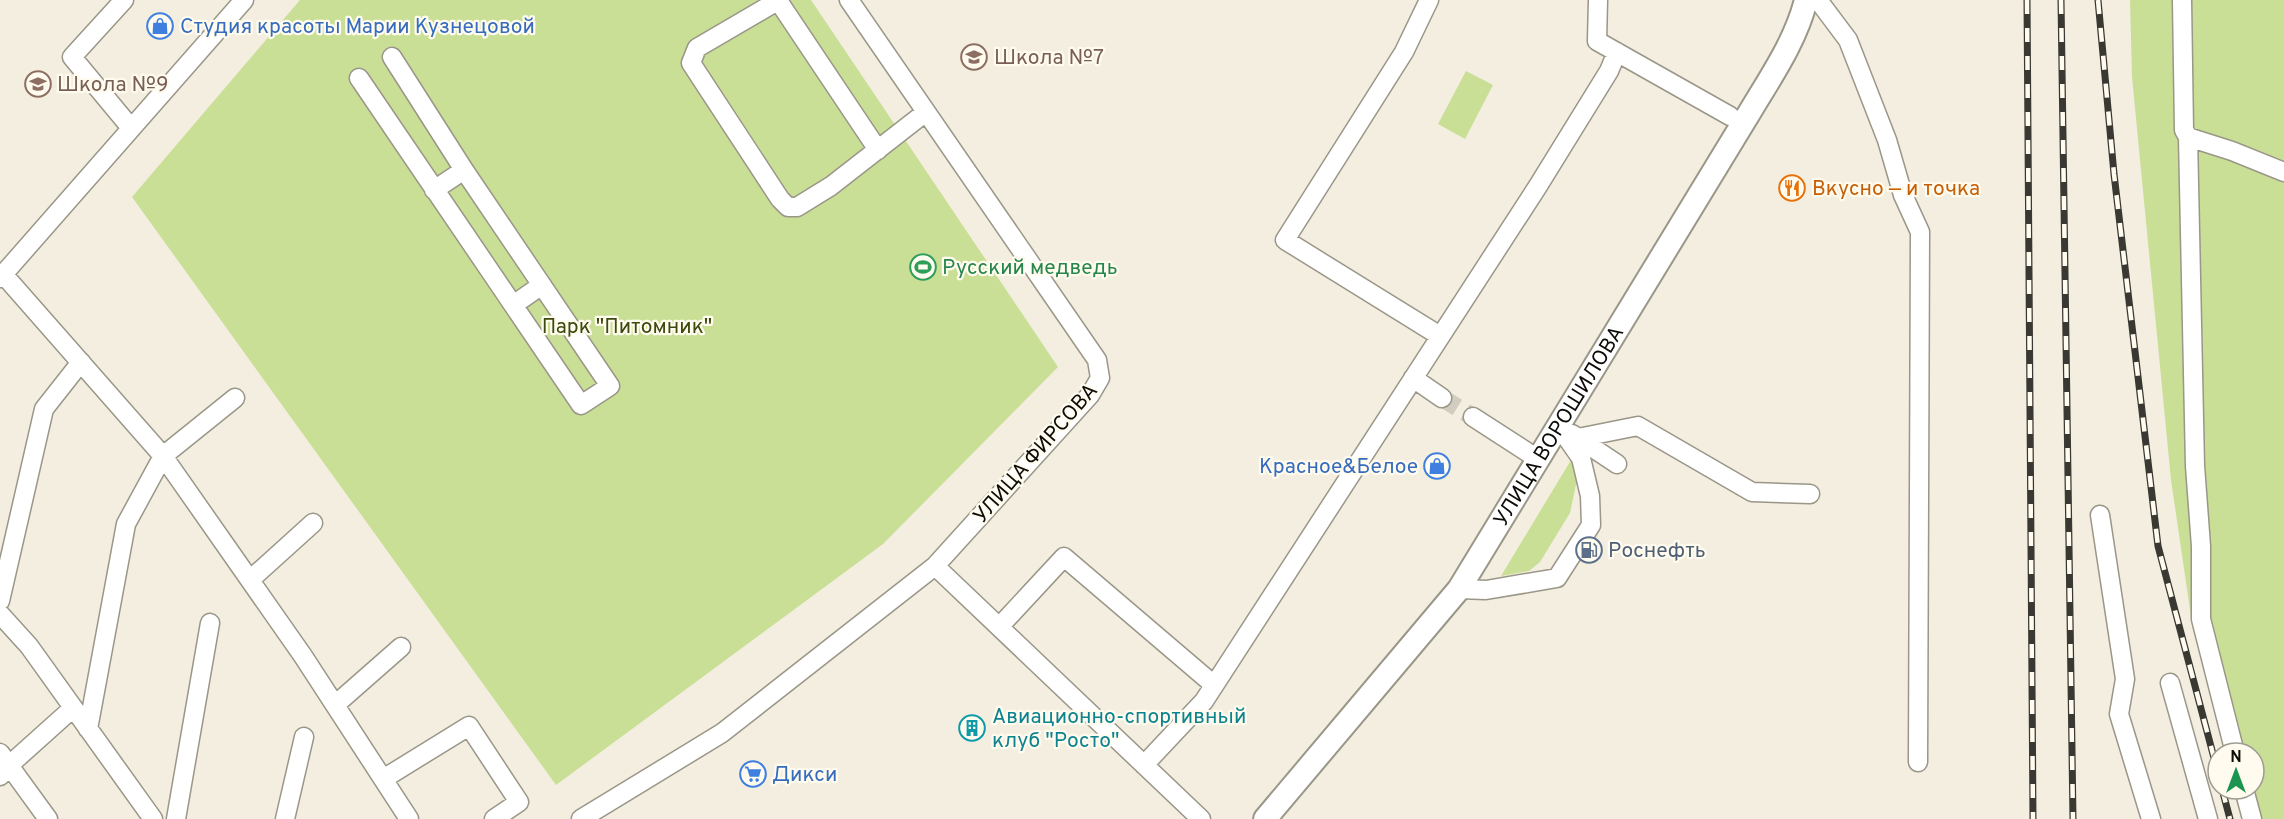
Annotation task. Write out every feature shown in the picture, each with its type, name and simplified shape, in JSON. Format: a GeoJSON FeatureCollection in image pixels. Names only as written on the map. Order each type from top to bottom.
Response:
{"type":"FeatureCollection","features":[{"type":"Feature","properties":{"kind":"main road","name":"УЛИЦА ВОРОШИЛОВА"},"geometry":{"type":"LineString","coordinates":[[1265,819],[1459,589],[1792,41],[1806,0]]}},
{"type":"Feature","properties":{"kind":"street"},"geometry":{"type":"LineString","coordinates":[[244,0],[1,276],[81,362],[163,456],[251,579],[409,819]]}},
{"type":"Feature","properties":{"kind":"street","name":"УЛИЦА ФИРСОВА"},"geometry":{"type":"LineString","coordinates":[[849,0],[1097,360],[1100,378],[1090,395],[935,566]]}},
{"type":"Feature","properties":{"kind":"street"},"geometry":{"type":"LineString","coordinates":[[1429,0],[1404,52],[1285,240],[1440,336]]}},
{"type":"Feature","properties":{"kind":"street"},"geometry":{"type":"LineString","coordinates":[[1598,0],[1597,41],[1730,116]]}},
{"type":"Feature","properties":{"kind":"street"},"geometry":{"type":"LineString","coordinates":[[1818,0],[1848,40],[1887,140],[1903,195],[1920,232],[1918,762]]}},
{"type":"Feature","properties":{"kind":"street"},"geometry":{"type":"LineString","coordinates":[[2181,0],[2184,130],[2188,137],[2195,466],[2201,546],[2201,619],[2232,741]]}},
{"type":"Feature","properties":{"kind":"street"},"geometry":{"type":"LineString","coordinates":[[878,150],[781,5],[774,3],[697,48],[693,55],[691,63],[780,199],[788,207],[797,207],[831,186],[878,150],[926,112]]}},
{"type":"Feature","properties":{"kind":"street"},"geometry":{"type":"LineString","coordinates":[[114,4],[72,57],[131,128]]}},
{"type":"Feature","properties":{"kind":"street"},"geometry":{"type":"LineString","coordinates":[[1144,765],[1204,701],[1538,186],[1610,71],[1617,52]]}},
{"type":"Feature","properties":{"kind":"street"},"geometry":{"type":"LineString","coordinates":[[359,78],[581,405],[610,386],[464,170],[392,57]]}},
{"type":"Feature","properties":{"kind":"street"},"geometry":{"type":"LineString","coordinates":[[2188,137],[2232,151],[2284,172]]}},
{"type":"Feature","properties":{"kind":"street"},"geometry":{"type":"LineString","coordinates":[[434,190],[464,170]]}},
{"type":"Feature","properties":{"kind":"street"},"geometry":{"type":"LineString","coordinates":[[513,305],[542,285]]}},
{"type":"Feature","properties":{"kind":"street"},"geometry":{"type":"LineString","coordinates":[[0,601],[45,409],[81,362]]}},
{"type":"Feature","properties":{"kind":"street"},"geometry":{"type":"LineString","coordinates":[[1413,378],[1442,398]]}},
{"type":"Feature","properties":{"kind":"street"},"geometry":{"type":"LineString","coordinates":[[88,729],[126,524],[163,456],[235,398]]}},
{"type":"Feature","properties":{"kind":"street"},"geometry":{"type":"LineString","coordinates":[[1473,417],[1538,459]]}},
{"type":"Feature","properties":{"kind":"street"},"geometry":{"type":"LineString","coordinates":[[1558,425],[1617,464]]}},
{"type":"Feature","properties":{"kind":"street"},"geometry":{"type":"LineString","coordinates":[[1459,589],[1486,590],[1557,578],[1591,525],[1590,496],[1581,458],[1558,425]]}},
{"type":"Feature","properties":{"kind":"street"},"geometry":{"type":"LineString","coordinates":[[1578,438],[1638,426],[1752,492],[1810,494]]}},
{"type":"Feature","properties":{"kind":"street"},"geometry":{"type":"LineString","coordinates":[[2100,515],[2125,679],[2119,714],[2151,819]]}},
{"type":"Feature","properties":{"kind":"street"},"geometry":{"type":"LineString","coordinates":[[251,579],[313,523]]}},
{"type":"Feature","properties":{"kind":"street"},"geometry":{"type":"LineString","coordinates":[[1000,627],[1064,557],[1214,685]]}},
{"type":"Feature","properties":{"kind":"street"},"geometry":{"type":"LineString","coordinates":[[581,819],[722,733],[935,566],[1201,819]]}},
{"type":"Feature","properties":{"kind":"street"},"geometry":{"type":"LineString","coordinates":[[0,614],[28,646],[153,819]]}},
{"type":"Feature","properties":{"kind":"street"},"geometry":{"type":"LineString","coordinates":[[176,819],[210,623]]}},
{"type":"Feature","properties":{"kind":"street"},"geometry":{"type":"LineString","coordinates":[[335,705],[401,647]]}},
{"type":"Feature","properties":{"kind":"street"},"geometry":{"type":"LineString","coordinates":[[2170,683],[2208,819]]}},
{"type":"Feature","properties":{"kind":"street"},"geometry":{"type":"LineString","coordinates":[[48,819],[3,765],[73,708]]}},
{"type":"Feature","properties":{"kind":"street"},"geometry":{"type":"LineString","coordinates":[[384,779],[469,726],[519,802],[494,819]]}},
{"type":"Feature","properties":{"kind":"street"},"geometry":{"type":"LineString","coordinates":[[285,819],[304,737]]}},
{"type":"Feature","properties":{"kind":"street"},"geometry":{"type":"LineString","coordinates":[[2247,801],[2252,819]]}},
{"type":"Feature","properties":{"kind":"green space","name":"Парк \"Питомник\""},"geometry":{"type":"Polygon","coordinates":[[[300,0],[811,0],[1058,367],[883,544],[556,785],[132,197],[300,0]]]}},
{"type":"Feature","properties":{"kind":"green space"},"geometry":{"type":"Polygon","coordinates":[[[2130,0],[2284,0],[2284,819],[2245,819],[2240,801],[2266,801],[2266,741],[2224,741],[2193,630],[2171,480],[2132,77],[2130,0]]]}},
{"type":"Feature","properties":{"kind":"green space"},"geometry":{"type":"Polygon","coordinates":[[[1466,71],[1493,85],[1465,139],[1438,124],[1466,71]]]}},
{"type":"Feature","properties":{"kind":"green space"},"geometry":{"type":"Polygon","coordinates":[[[1571,460],[1577,480],[1570,513],[1540,562],[1529,571],[1501,576],[1571,460]]]}},
{"type":"Feature","properties":{"kind":"tunnel"},"geometry":{"type":"LineString","coordinates":[[1442,398],[1473,417]]}},
{"type":"Feature","properties":{"kind":"railway"},"geometry":{"type":"LineString","coordinates":[[2027,0],[2033,819]]}},
{"type":"Feature","properties":{"kind":"railway"},"geometry":{"type":"LineString","coordinates":[[2061,0],[2073,819]]}},
{"type":"Feature","properties":{"kind":"railway"},"geometry":{"type":"LineString","coordinates":[[2098,0],[2114,174],[2158,546],[2210,741]]}},
{"type":"Feature","properties":{"kind":"railway"},"geometry":{"type":"LineString","coordinates":[[2225,801],[2230,819]]}},
{"type":"Feature","properties":{"kind":"place","name":"Студия красоты Марии Кузнецовой"},"geometry":{"type":"Point","coordinates":[160,26]}},
{"type":"Feature","properties":{"kind":"place","name":"Школа №7"},"geometry":{"type":"Point","coordinates":[974,57]}},
{"type":"Feature","properties":{"kind":"place","name":"Школа №9"},"geometry":{"type":"Point","coordinates":[38,84]}},
{"type":"Feature","properties":{"kind":"place","name":"Вкусно — и точка"},"geometry":{"type":"Point","coordinates":[1792,188]}},
{"type":"Feature","properties":{"kind":"place","name":"Русский медведь"},"geometry":{"type":"Point","coordinates":[923,267]}},
{"type":"Feature","properties":{"kind":"place","name":"Красное&Белое"},"geometry":{"type":"Point","coordinates":[1437,466]}},
{"type":"Feature","properties":{"kind":"place","name":"Роснефть"},"geometry":{"type":"Point","coordinates":[1589,550]}},
{"type":"Feature","properties":{"kind":"place","name":"Авиационно-спортивный клуб \"Росто\""},"geometry":{"type":"Point","coordinates":[972,728]}},
{"type":"Feature","properties":{"kind":"place","name":"Дикси"},"geometry":{"type":"Point","coordinates":[753,774]}}]}
